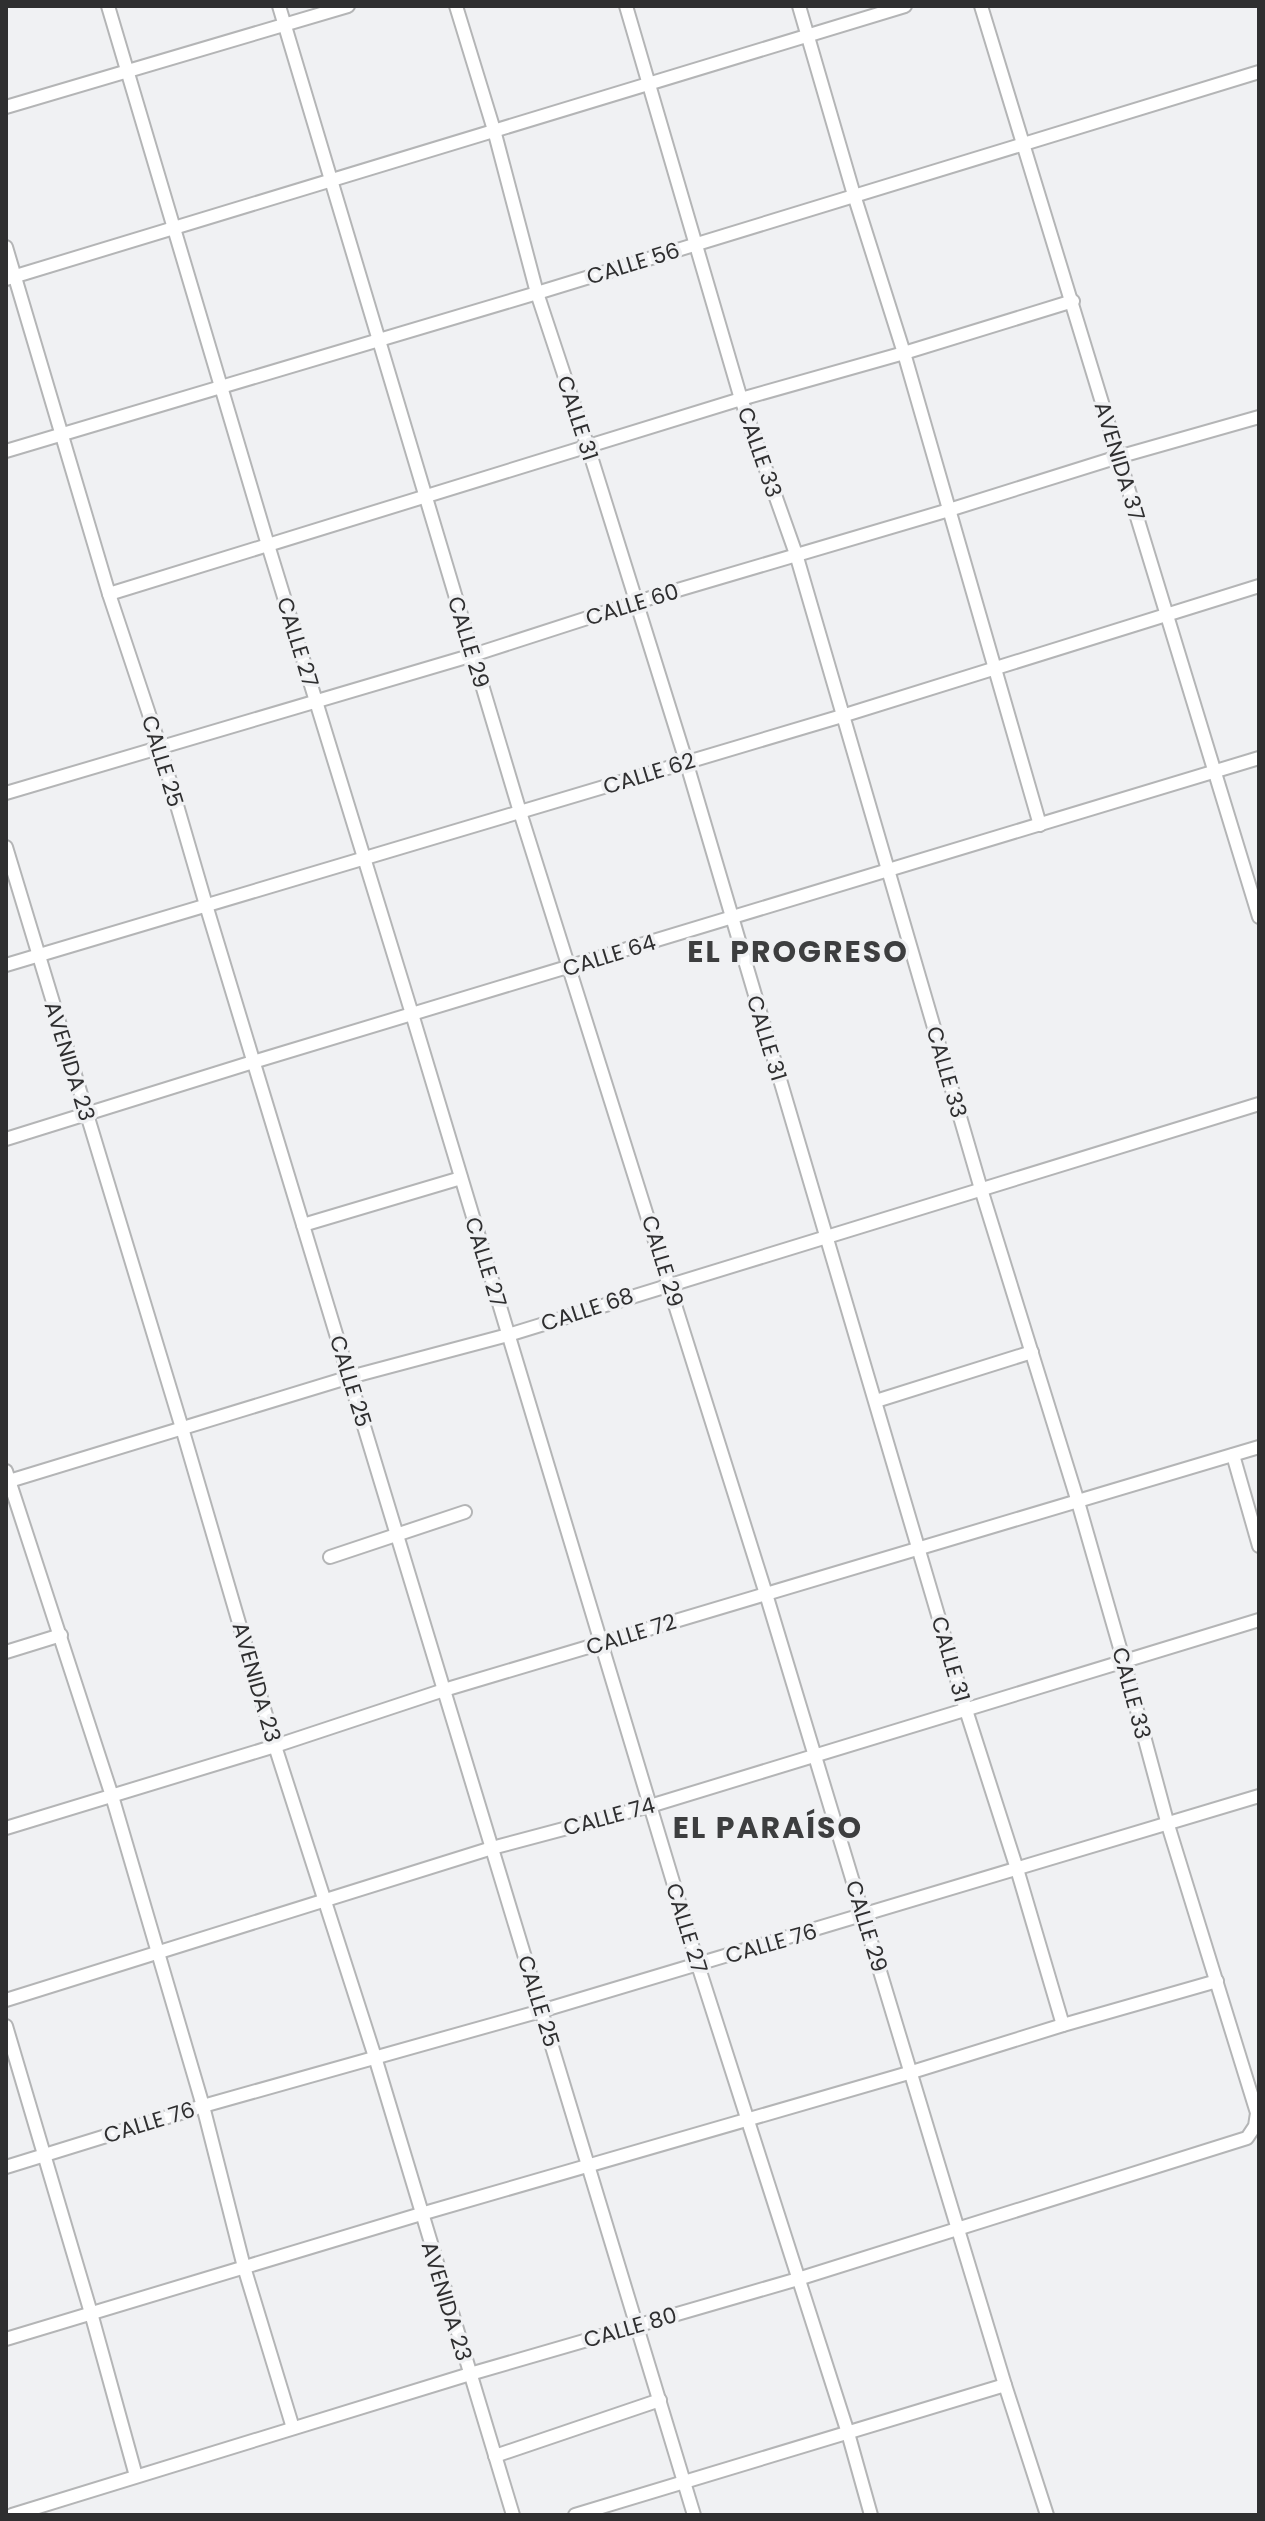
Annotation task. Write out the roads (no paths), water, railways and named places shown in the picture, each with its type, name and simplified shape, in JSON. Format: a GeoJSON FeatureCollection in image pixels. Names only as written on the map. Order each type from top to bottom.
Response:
{"type":"FeatureCollection","features":[{"type":"Feature","properties":{"kind":"street","name":"CALLE 27"},"geometry":{"type":"LineString","coordinates":[[108,6],[172,227],[698,1965],[848,2433],[871,2515]]}},
{"type":"Feature","properties":{"kind":"street","name":"CALLE 29"},"geometry":{"type":"LineString","coordinates":[[279,6],[520,812],[670,1283],[1047,2515]]}},
{"type":"Feature","properties":{"kind":"street"},"geometry":{"type":"LineString","coordinates":[[6,107],[348,6]]}},
{"type":"Feature","properties":{"kind":"street","name":"CALLE 31"},"geometry":{"type":"LineString","coordinates":[[456,6],[494,130],[537,293],[686,761],[966,1710],[1063,2025]]}},
{"type":"Feature","properties":{"kind":"street","name":"CALLE 33"},"geometry":{"type":"LineString","coordinates":[[626,6],[741,399],[796,554],[981,1189],[1078,1502],[1168,1825],[1257,2113],[1255,2126],[1247,2138]]}},
{"type":"Feature","properties":{"kind":"street"},"geometry":{"type":"LineString","coordinates":[[799,6],[904,353],[1040,825]]}},
{"type":"Feature","properties":{"kind":"street"},"geometry":{"type":"LineString","coordinates":[[10,278],[905,6]]}},
{"type":"Feature","properties":{"kind":"street","name":"AVENIDA 37"},"geometry":{"type":"LineString","coordinates":[[981,6],[1259,917]]}},
{"type":"Feature","properties":{"kind":"street","name":"CALLE 56"},"geometry":{"type":"LineString","coordinates":[[6,451],[537,293],[1259,72]]}},
{"type":"Feature","properties":{"kind":"street","name":"CALLE 25"},"geometry":{"type":"LineString","coordinates":[[6,247],[10,278],[63,433],[109,594],[160,747],[694,2515]]}},
{"type":"Feature","properties":{"kind":"street"},"geometry":{"type":"LineString","coordinates":[[109,594],[741,399],[1073,301]]}},
{"type":"Feature","properties":{"kind":"street","name":"CALLE 60"},"geometry":{"type":"LineString","coordinates":[[6,793],[1259,417]]}},
{"type":"Feature","properties":{"kind":"street","name":"CALLE 62"},"geometry":{"type":"LineString","coordinates":[[6,965],[842,716],[1259,586]]}},
{"type":"Feature","properties":{"kind":"street","name":"CALLE 64"},"geometry":{"type":"LineString","coordinates":[[6,1139],[1259,758]]}},
{"type":"Feature","properties":{"kind":"street","name":"AVENIDA 23"},"geometry":{"type":"LineString","coordinates":[[6,847],[275,1746],[375,2057],[513,2515]]}},
{"type":"Feature","properties":{"kind":"street","name":"CALLE 68"},"geometry":{"type":"LineString","coordinates":[[7,1478],[350,1377],[508,1335],[1259,1104]]}},
{"type":"Feature","properties":{"kind":"street"},"geometry":{"type":"LineString","coordinates":[[303,1225],[461,1178]]}},
{"type":"Feature","properties":{"kind":"street"},"geometry":{"type":"LineString","coordinates":[[876,1401],[1032,1352]]}},
{"type":"Feature","properties":{"kind":"street","name":"CALLE 72"},"geometry":{"type":"LineString","coordinates":[[6,1828],[275,1746],[444,1690],[1259,1447]]}},
{"type":"Feature","properties":{"kind":"street"},"geometry":{"type":"LineString","coordinates":[[1233,1455],[1259,1546]]}},
{"type":"Feature","properties":{"kind":"street"},"geometry":{"type":"LineString","coordinates":[[7,1478],[112,1796],[203,2106],[244,2267],[293,2428]]}},
{"type":"Feature","properties":{"kind":"street"},"geometry":{"type":"LineString","coordinates":[[330,1557],[465,1512]]}},
{"type":"Feature","properties":{"kind":"street","name":"CALLE 74"},"geometry":{"type":"LineString","coordinates":[[6,2000],[492,1848],[650,1806],[1259,1620]]}},
{"type":"Feature","properties":{"kind":"street"},"geometry":{"type":"LineString","coordinates":[[6,1652],[61,1635]]}},
{"type":"Feature","properties":{"kind":"street","name":"CALLE 76"},"geometry":{"type":"LineString","coordinates":[[6,2167],[203,2106],[698,1965],[1259,1796]]}},
{"type":"Feature","properties":{"kind":"street"},"geometry":{"type":"LineString","coordinates":[[6,2339],[1217,1981]]}},
{"type":"Feature","properties":{"kind":"street"},"geometry":{"type":"LineString","coordinates":[[6,2026],[136,2476]]}},
{"type":"Feature","properties":{"kind":"street","name":"CALLE 80"},"geometry":{"type":"LineString","coordinates":[[12,2515],[470,2374],[798,2279],[1247,2138]]}},
{"type":"Feature","properties":{"kind":"street"},"geometry":{"type":"LineString","coordinates":[[575,2515],[604,2511],[684,2482],[1005,2385]]}},
{"type":"Feature","properties":{"kind":"street"},"geometry":{"type":"LineString","coordinates":[[495,2456],[660,2400]]}},
{"type":"Feature","properties":{"kind":"district","name":"EL PROGRESO"},"geometry":{"type":"Point","coordinates":[798,952]}},
{"type":"Feature","properties":{"kind":"district","name":"EL PARAÍSO"},"geometry":{"type":"Point","coordinates":[768,1828]}}]}
